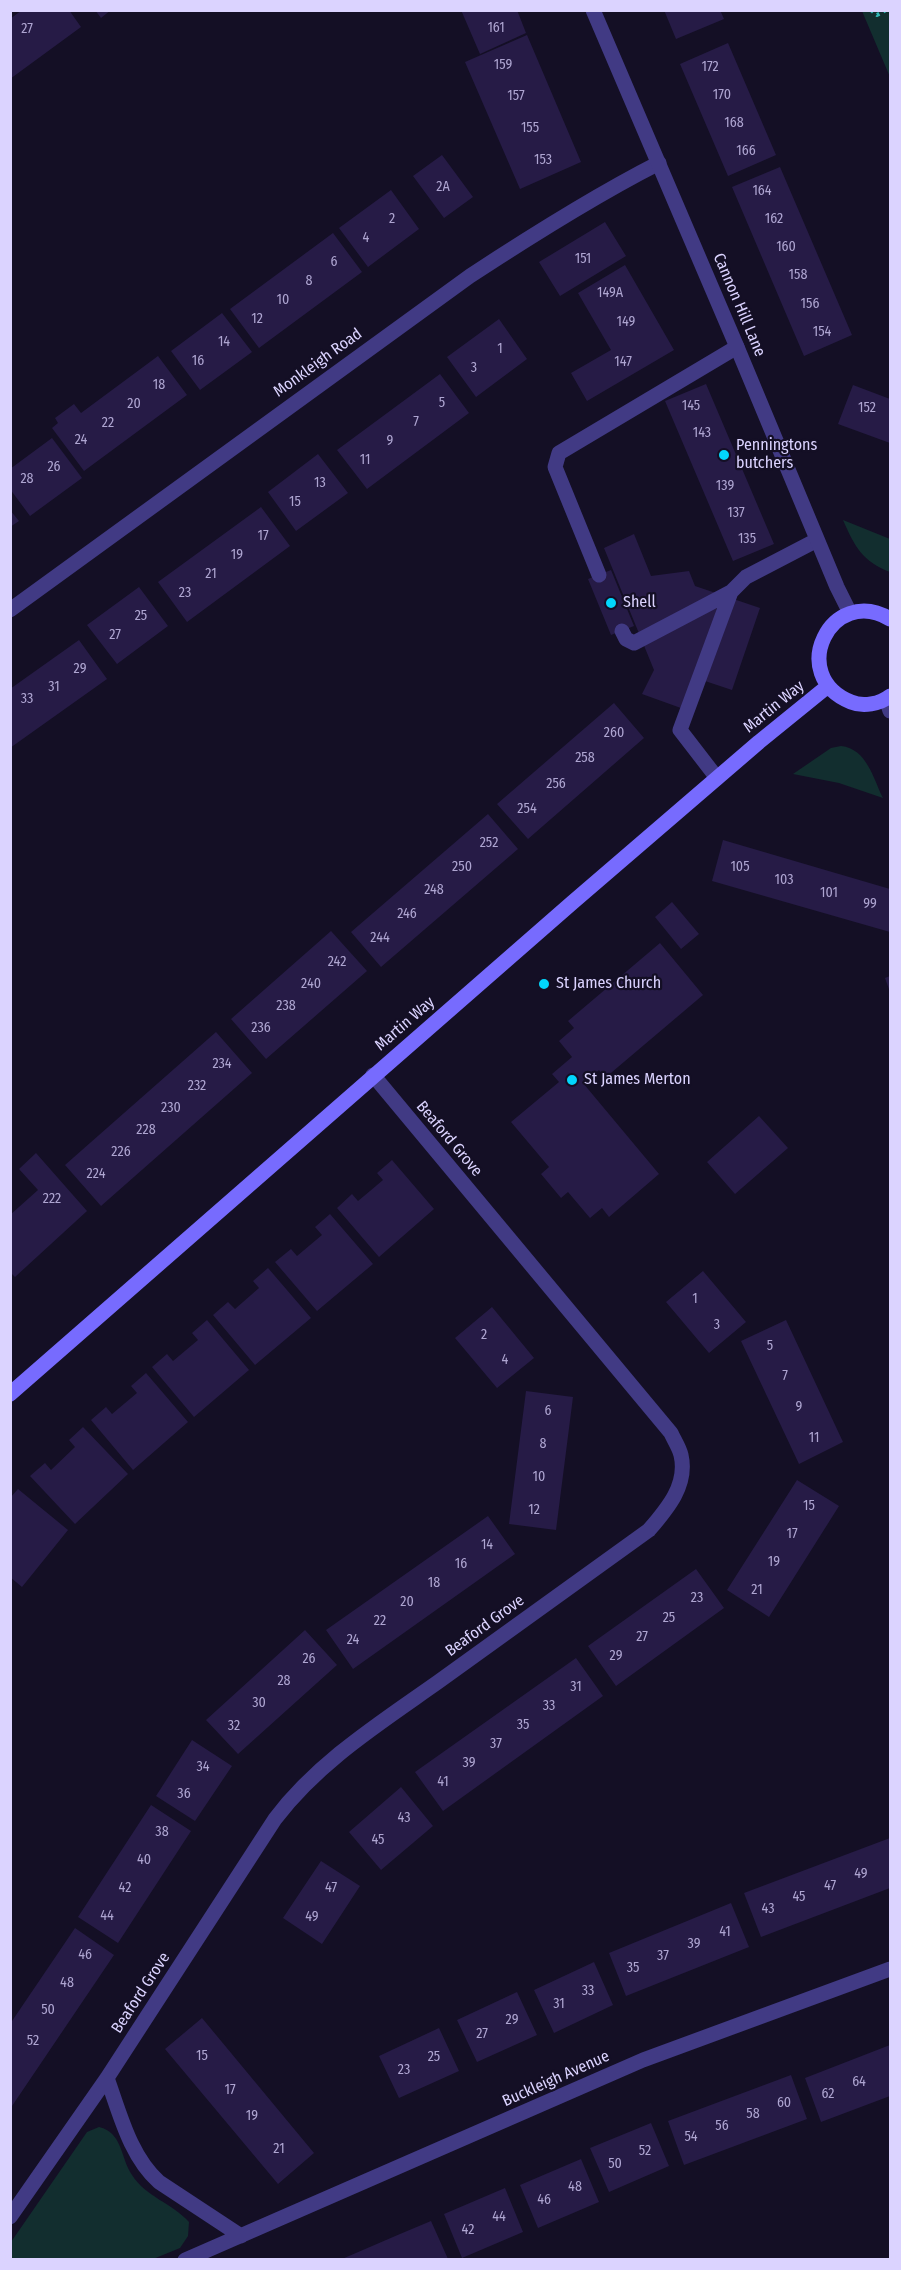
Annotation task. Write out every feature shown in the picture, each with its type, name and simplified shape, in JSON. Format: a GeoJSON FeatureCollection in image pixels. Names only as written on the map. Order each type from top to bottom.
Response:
{"type":"FeatureCollection","features":[{"type":"Feature","properties":{"kind":"main road"},"geometry":{"type":"LineString","coordinates":[[889,702],[855,703],[840,697],[828,686],[822,675],[819,650],[829,627],[850,613],[866,611],[891,619]]}},
{"type":"Feature","properties":{"kind":"main road","name":"Martin Way"},"geometry":{"type":"LineString","coordinates":[[10,1394],[373,1075],[717,778],[828,686]]}},
{"type":"Feature","properties":{"kind":"street","name":"Cannon Hill Lane"},"geometry":{"type":"LineString","coordinates":[[593,10],[850,613]]}},
{"type":"Feature","properties":{"kind":"street","name":"Monkleigh Road"},"geometry":{"type":"LineString","coordinates":[[10,610],[470,276],[625,180],[659,163]]}},
{"type":"Feature","properties":{"kind":"street"},"geometry":{"type":"LineString","coordinates":[[599,575],[555,467],[559,453],[737,347]]}},
{"type":"Feature","properties":{"kind":"street"},"geometry":{"type":"LineString","coordinates":[[622,631],[626,639],[634,643],[731,592],[746,577],[817,540]]}},
{"type":"Feature","properties":{"kind":"street"},"geometry":{"type":"LineString","coordinates":[[717,778],[680,730],[731,592]]}},
{"type":"Feature","properties":{"kind":"street","name":"Beaford Grove"},"geometry":{"type":"LineString","coordinates":[[10,2217],[107,2078],[275,1819],[295,1793],[323,1766],[384,1720],[649,1530],[672,1503],[682,1476],[681,1455],[671,1433],[373,1075]]}},
{"type":"Feature","properties":{"kind":"street","name":"Buckleigh Avenue"},"geometry":{"type":"LineString","coordinates":[[185,2259],[643,2060],[891,1969]]}},
{"type":"Feature","properties":{"kind":"street"},"geometry":{"type":"LineString","coordinates":[[107,2078],[123,2123],[140,2160],[149,2173],[241,2236]]}},
{"type":"Feature","properties":{"kind":"path"},"geometry":{"type":"LineString","coordinates":[[871,10],[877,15],[886,10]]}},
{"type":"Feature","properties":{"kind":"green space"},"geometry":{"type":"Polygon","coordinates":[[[862,11],[890,11],[890,77],[862,11]]]}},
{"type":"Feature","properties":{"kind":"green space"},"geometry":{"type":"Polygon","coordinates":[[[843,520],[890,539],[890,572],[866,558],[851,538],[843,520]]]}},
{"type":"Feature","properties":{"kind":"green space"},"geometry":{"type":"Polygon","coordinates":[[[841,746],[850,748],[863,758],[883,798],[839,783],[793,774],[831,748],[841,746]]]}},
{"type":"Feature","properties":{"kind":"green space"},"geometry":{"type":"Polygon","coordinates":[[[99,2127],[113,2134],[128,2168],[138,2183],[189,2222],[188,2236],[180,2248],[153,2259],[11,2259],[11,2242],[87,2132],[99,2127]]]}},
{"type":"Feature","properties":{"kind":"building"},"geometry":{"type":"Polygon","coordinates":[[[22,10],[69,10],[81,27],[10,79],[10,19],[22,10]]]}},
{"type":"Feature","properties":{"kind":"building"},"geometry":{"type":"Polygon","coordinates":[[[95,10],[111,10],[101,18],[95,10]]]}},
{"type":"Feature","properties":{"kind":"building"},"geometry":{"type":"Polygon","coordinates":[[[461,10],[517,10],[526,33],[480,54],[461,10]]]}},
{"type":"Feature","properties":{"kind":"building"},"geometry":{"type":"Polygon","coordinates":[[[664,10],[720,10],[724,19],[676,39],[664,10]]]}},
{"type":"Feature","properties":{"kind":"building"},"geometry":{"type":"Polygon","coordinates":[[[527,35],[581,162],[520,189],[465,62],[527,35]]]}},
{"type":"Feature","properties":{"kind":"building"},"geometry":{"type":"Polygon","coordinates":[[[728,43],[776,155],[728,176],[680,64],[728,43]]]}},
{"type":"Feature","properties":{"kind":"building"},"geometry":{"type":"Polygon","coordinates":[[[442,155],[473,197],[444,218],[413,176],[442,155]]]}},
{"type":"Feature","properties":{"kind":"building"},"geometry":{"type":"Polygon","coordinates":[[[780,167],[852,335],[804,356],[732,187],[780,167]]]}},
{"type":"Feature","properties":{"kind":"building"},"geometry":{"type":"Polygon","coordinates":[[[391,190],[419,229],[368,267],[339,228],[391,190]]]}},
{"type":"Feature","properties":{"kind":"building"},"geometry":{"type":"Polygon","coordinates":[[[605,222],[626,256],[560,296],[539,262],[605,222]]]}},
{"type":"Feature","properties":{"kind":"building"},"geometry":{"type":"Polygon","coordinates":[[[333,233],[362,272],[259,348],[230,309],[333,233]]]}},
{"type":"Feature","properties":{"kind":"building"},"geometry":{"type":"Polygon","coordinates":[[[625,265],[674,350],[587,401],[571,373],[611,350],[578,293],[625,265]]]}},
{"type":"Feature","properties":{"kind":"building"},"geometry":{"type":"Polygon","coordinates":[[[222,313],[252,352],[200,390],[171,351],[222,313]]]}},
{"type":"Feature","properties":{"kind":"building"},"geometry":{"type":"Polygon","coordinates":[[[499,319],[527,359],[476,397],[447,357],[499,319]]]}},
{"type":"Feature","properties":{"kind":"building"},"geometry":{"type":"Polygon","coordinates":[[[158,356],[187,395],[84,471],[52,428],[58,423],[55,418],[74,404],[81,413],[158,356]]]}},
{"type":"Feature","properties":{"kind":"building"},"geometry":{"type":"Polygon","coordinates":[[[440,374],[469,413],[367,489],[337,450],[440,374]]]}},
{"type":"Feature","properties":{"kind":"building"},"geometry":{"type":"Polygon","coordinates":[[[706,384],[774,544],[733,561],[665,401],[706,384]]]}},
{"type":"Feature","properties":{"kind":"building"},"geometry":{"type":"Polygon","coordinates":[[[853,385],[890,399],[890,443],[838,424],[853,385]]]}},
{"type":"Feature","properties":{"kind":"building"},"geometry":{"type":"Polygon","coordinates":[[[52,438],[82,478],[30,516],[10,489],[10,469],[52,438]]]}},
{"type":"Feature","properties":{"kind":"building"},"geometry":{"type":"Polygon","coordinates":[[[318,454],[348,493],[296,531],[268,492],[318,454]]]}},
{"type":"Feature","properties":{"kind":"building"},"geometry":{"type":"Polygon","coordinates":[[[261,507],[290,546],[187,622],[158,582],[261,507]]]}},
{"type":"Feature","properties":{"kind":"building"},"geometry":{"type":"Polygon","coordinates":[[[10,510],[19,521],[10,527],[10,510]]]}},
{"type":"Feature","properties":{"kind":"building"},"geometry":{"type":"Polygon","coordinates":[[[634,534],[651,576],[689,571],[695,586],[760,608],[732,690],[705,681],[692,712],[642,694],[654,670],[604,548],[634,534]]]}},
{"type":"Feature","properties":{"kind":"building","name":"Shell"},"geometry":{"type":"Polygon","coordinates":[[[611,570],[634,626],[611,635],[588,579],[611,570]]]}},
{"type":"Feature","properties":{"kind":"building"},"geometry":{"type":"Polygon","coordinates":[[[139,587],[168,626],[117,664],[87,625],[139,587]]]}},
{"type":"Feature","properties":{"kind":"building"},"geometry":{"type":"Polygon","coordinates":[[[79,640],[107,679],[10,748],[10,689],[79,640]]]}},
{"type":"Feature","properties":{"kind":"building"},"geometry":{"type":"Polygon","coordinates":[[[614,703],[644,738],[528,839],[497,804],[614,703]]]}},
{"type":"Feature","properties":{"kind":"building"},"geometry":{"type":"Polygon","coordinates":[[[488,814],[518,849],[381,967],[351,932],[488,814]]]}},
{"type":"Feature","properties":{"kind":"building"},"geometry":{"type":"Polygon","coordinates":[[[723,840],[890,889],[890,932],[712,881],[723,840]]]}},
{"type":"Feature","properties":{"kind":"building"},"geometry":{"type":"Polygon","coordinates":[[[672,902],[699,934],[681,949],[655,917],[672,902]]]}},
{"type":"Feature","properties":{"kind":"building"},"geometry":{"type":"Polygon","coordinates":[[[331,931],[367,971],[266,1059],[231,1019],[331,931]]]}},
{"type":"Feature","properties":{"kind":"building","name":"St James Merton"},"geometry":{"type":"Polygon","coordinates":[[[660,943],[703,995],[605,1078],[599,1070],[583,1083],[659,1174],[609,1217],[602,1208],[590,1218],[568,1192],[561,1198],[541,1174],[549,1167],[511,1122],[559,1082],[552,1074],[572,1057],[559,1041],[574,1028],[568,1021],[660,943]]]}},
{"type":"Feature","properties":{"kind":"building"},"geometry":{"type":"Polygon","coordinates":[[[890,976],[890,992],[885,978],[890,976]]]}},
{"type":"Feature","properties":{"kind":"building"},"geometry":{"type":"Polygon","coordinates":[[[216,1032],[252,1073],[101,1206],[65,1165],[216,1032]]]}},
{"type":"Feature","properties":{"kind":"building"},"geometry":{"type":"Polygon","coordinates":[[[759,1116],[788,1148],[735,1194],[707,1162],[759,1116]]]}},
{"type":"Feature","properties":{"kind":"building"},"geometry":{"type":"Polygon","coordinates":[[[36,1153],[87,1211],[15,1277],[10,1272],[10,1215],[38,1190],[19,1169],[36,1153]]]}},
{"type":"Feature","properties":{"kind":"building"},"geometry":{"type":"Polygon","coordinates":[[[392,1160],[434,1209],[379,1257],[337,1208],[352,1194],[358,1201],[383,1180],[377,1173],[392,1160]]]}},
{"type":"Feature","properties":{"kind":"building"},"geometry":{"type":"Polygon","coordinates":[[[330,1214],[373,1264],[317,1311],[275,1262],[291,1249],[297,1256],[322,1235],[315,1227],[330,1214]]]}},
{"type":"Feature","properties":{"kind":"building"},"geometry":{"type":"Polygon","coordinates":[[[268,1268],[311,1318],[255,1365],[213,1315],[228,1302],[235,1309],[259,1288],[253,1281],[268,1268]]]}},
{"type":"Feature","properties":{"kind":"building"},"geometry":{"type":"Polygon","coordinates":[[[703,1271],[746,1322],[709,1353],[666,1302],[703,1271]]]}},
{"type":"Feature","properties":{"kind":"building"},"geometry":{"type":"Polygon","coordinates":[[[492,1307],[534,1358],[497,1388],[455,1338],[492,1307]]]}},
{"type":"Feature","properties":{"kind":"building"},"geometry":{"type":"Polygon","coordinates":[[[207,1320],[249,1370],[194,1417],[152,1367],[167,1354],[173,1361],[198,1340],[192,1333],[207,1320]]]}},
{"type":"Feature","properties":{"kind":"building"},"geometry":{"type":"Polygon","coordinates":[[[786,1320],[843,1442],[799,1464],[741,1341],[786,1320]]]}},
{"type":"Feature","properties":{"kind":"building"},"geometry":{"type":"Polygon","coordinates":[[[146,1373],[188,1422],[133,1470],[91,1420],[106,1407],[112,1414],[137,1393],[131,1386],[146,1373]]]}},
{"type":"Feature","properties":{"kind":"building"},"geometry":{"type":"Polygon","coordinates":[[[526,1391],[573,1397],[556,1530],[509,1524],[526,1391]]]}},
{"type":"Feature","properties":{"kind":"building"},"geometry":{"type":"Polygon","coordinates":[[[83,1427],[128,1474],[75,1524],[30,1476],[45,1463],[51,1470],[75,1447],[69,1440],[83,1427]]]}},
{"type":"Feature","properties":{"kind":"building"},"geometry":{"type":"Polygon","coordinates":[[[797,1480],[839,1506],[769,1617],[727,1590],[797,1480]]]}},
{"type":"Feature","properties":{"kind":"building"},"geometry":{"type":"Polygon","coordinates":[[[18,1489],[68,1530],[22,1587],[10,1577],[12,1510],[10,1498],[18,1489]]]}},
{"type":"Feature","properties":{"kind":"building"},"geometry":{"type":"Polygon","coordinates":[[[488,1516],[515,1554],[353,1669],[326,1630],[488,1516]]]}},
{"type":"Feature","properties":{"kind":"building"},"geometry":{"type":"Polygon","coordinates":[[[696,1569],[724,1608],[616,1686],[588,1646],[696,1569]]]}},
{"type":"Feature","properties":{"kind":"building"},"geometry":{"type":"Polygon","coordinates":[[[305,1630],[337,1665],[238,1754],[206,1720],[305,1630]]]}},
{"type":"Feature","properties":{"kind":"building"},"geometry":{"type":"Polygon","coordinates":[[[576,1658],[603,1696],[443,1811],[415,1772],[576,1658]]]}},
{"type":"Feature","properties":{"kind":"building"},"geometry":{"type":"Polygon","coordinates":[[[192,1740],[232,1766],[195,1821],[156,1796],[192,1740]]]}},
{"type":"Feature","properties":{"kind":"building"},"geometry":{"type":"Polygon","coordinates":[[[401,1787],[433,1826],[381,1870],[349,1832],[401,1787]]]}},
{"type":"Feature","properties":{"kind":"building"},"geometry":{"type":"Polygon","coordinates":[[[151,1805],[191,1831],[118,1943],[78,1917],[151,1805]]]}},
{"type":"Feature","properties":{"kind":"building"},"geometry":{"type":"Polygon","coordinates":[[[890,1838],[890,1888],[761,1937],[744,1893],[890,1838]]]}},
{"type":"Feature","properties":{"kind":"building"},"geometry":{"type":"Polygon","coordinates":[[[321,1861],[360,1886],[322,1944],[283,1918],[321,1861]]]}},
{"type":"Feature","properties":{"kind":"building"},"geometry":{"type":"Polygon","coordinates":[[[731,1903],[749,1947],[626,1996],[609,1953],[731,1903]]]}},
{"type":"Feature","properties":{"kind":"building"},"geometry":{"type":"Polygon","coordinates":[[[75,1928],[114,1955],[10,2109],[10,2024],[75,1928]]]}},
{"type":"Feature","properties":{"kind":"building"},"geometry":{"type":"Polygon","coordinates":[[[594,1962],[613,2005],[554,2033],[534,1990],[594,1962]]]}},
{"type":"Feature","properties":{"kind":"building"},"geometry":{"type":"Polygon","coordinates":[[[517,1992],[537,2035],[477,2062],[457,2020],[517,1992]]]}},
{"type":"Feature","properties":{"kind":"building"},"geometry":{"type":"Polygon","coordinates":[[[202,2018],[314,2153],[278,2184],[165,2049],[202,2018]]]}},
{"type":"Feature","properties":{"kind":"building"},"geometry":{"type":"Polygon","coordinates":[[[439,2028],[459,2071],[399,2098],[379,2056],[439,2028]]]}},
{"type":"Feature","properties":{"kind":"building"},"geometry":{"type":"Polygon","coordinates":[[[890,2045],[890,2096],[821,2122],[805,2078],[890,2045]]]}},
{"type":"Feature","properties":{"kind":"building"},"geometry":{"type":"Polygon","coordinates":[[[791,2075],[807,2119],[684,2165],[668,2121],[791,2075]]]}},
{"type":"Feature","properties":{"kind":"building"},"geometry":{"type":"Polygon","coordinates":[[[651,2123],[669,2166],[609,2192],[590,2148],[651,2123]]]}},
{"type":"Feature","properties":{"kind":"building"},"geometry":{"type":"Polygon","coordinates":[[[581,2159],[599,2202],[538,2228],[520,2185],[581,2159]]]}},
{"type":"Feature","properties":{"kind":"building"},"geometry":{"type":"Polygon","coordinates":[[[505,2188],[523,2232],[462,2258],[444,2214],[505,2188]]]}},
{"type":"Feature","properties":{"kind":"building"},"geometry":{"type":"Polygon","coordinates":[[[431,2221],[448,2259],[342,2259],[400,2234],[431,2221]]]}},
{"type":"Feature","properties":{"kind":"place","name":"Penningtons butchers"},"geometry":{"type":"Point","coordinates":[724,455]}},
{"type":"Feature","properties":{"kind":"place","name":"Shell"},"geometry":{"type":"Point","coordinates":[611,603]}},
{"type":"Feature","properties":{"kind":"place","name":"St James Church"},"geometry":{"type":"Point","coordinates":[544,984]}},
{"type":"Feature","properties":{"kind":"place","name":"St James Merton"},"geometry":{"type":"Point","coordinates":[572,1080]}}]}
